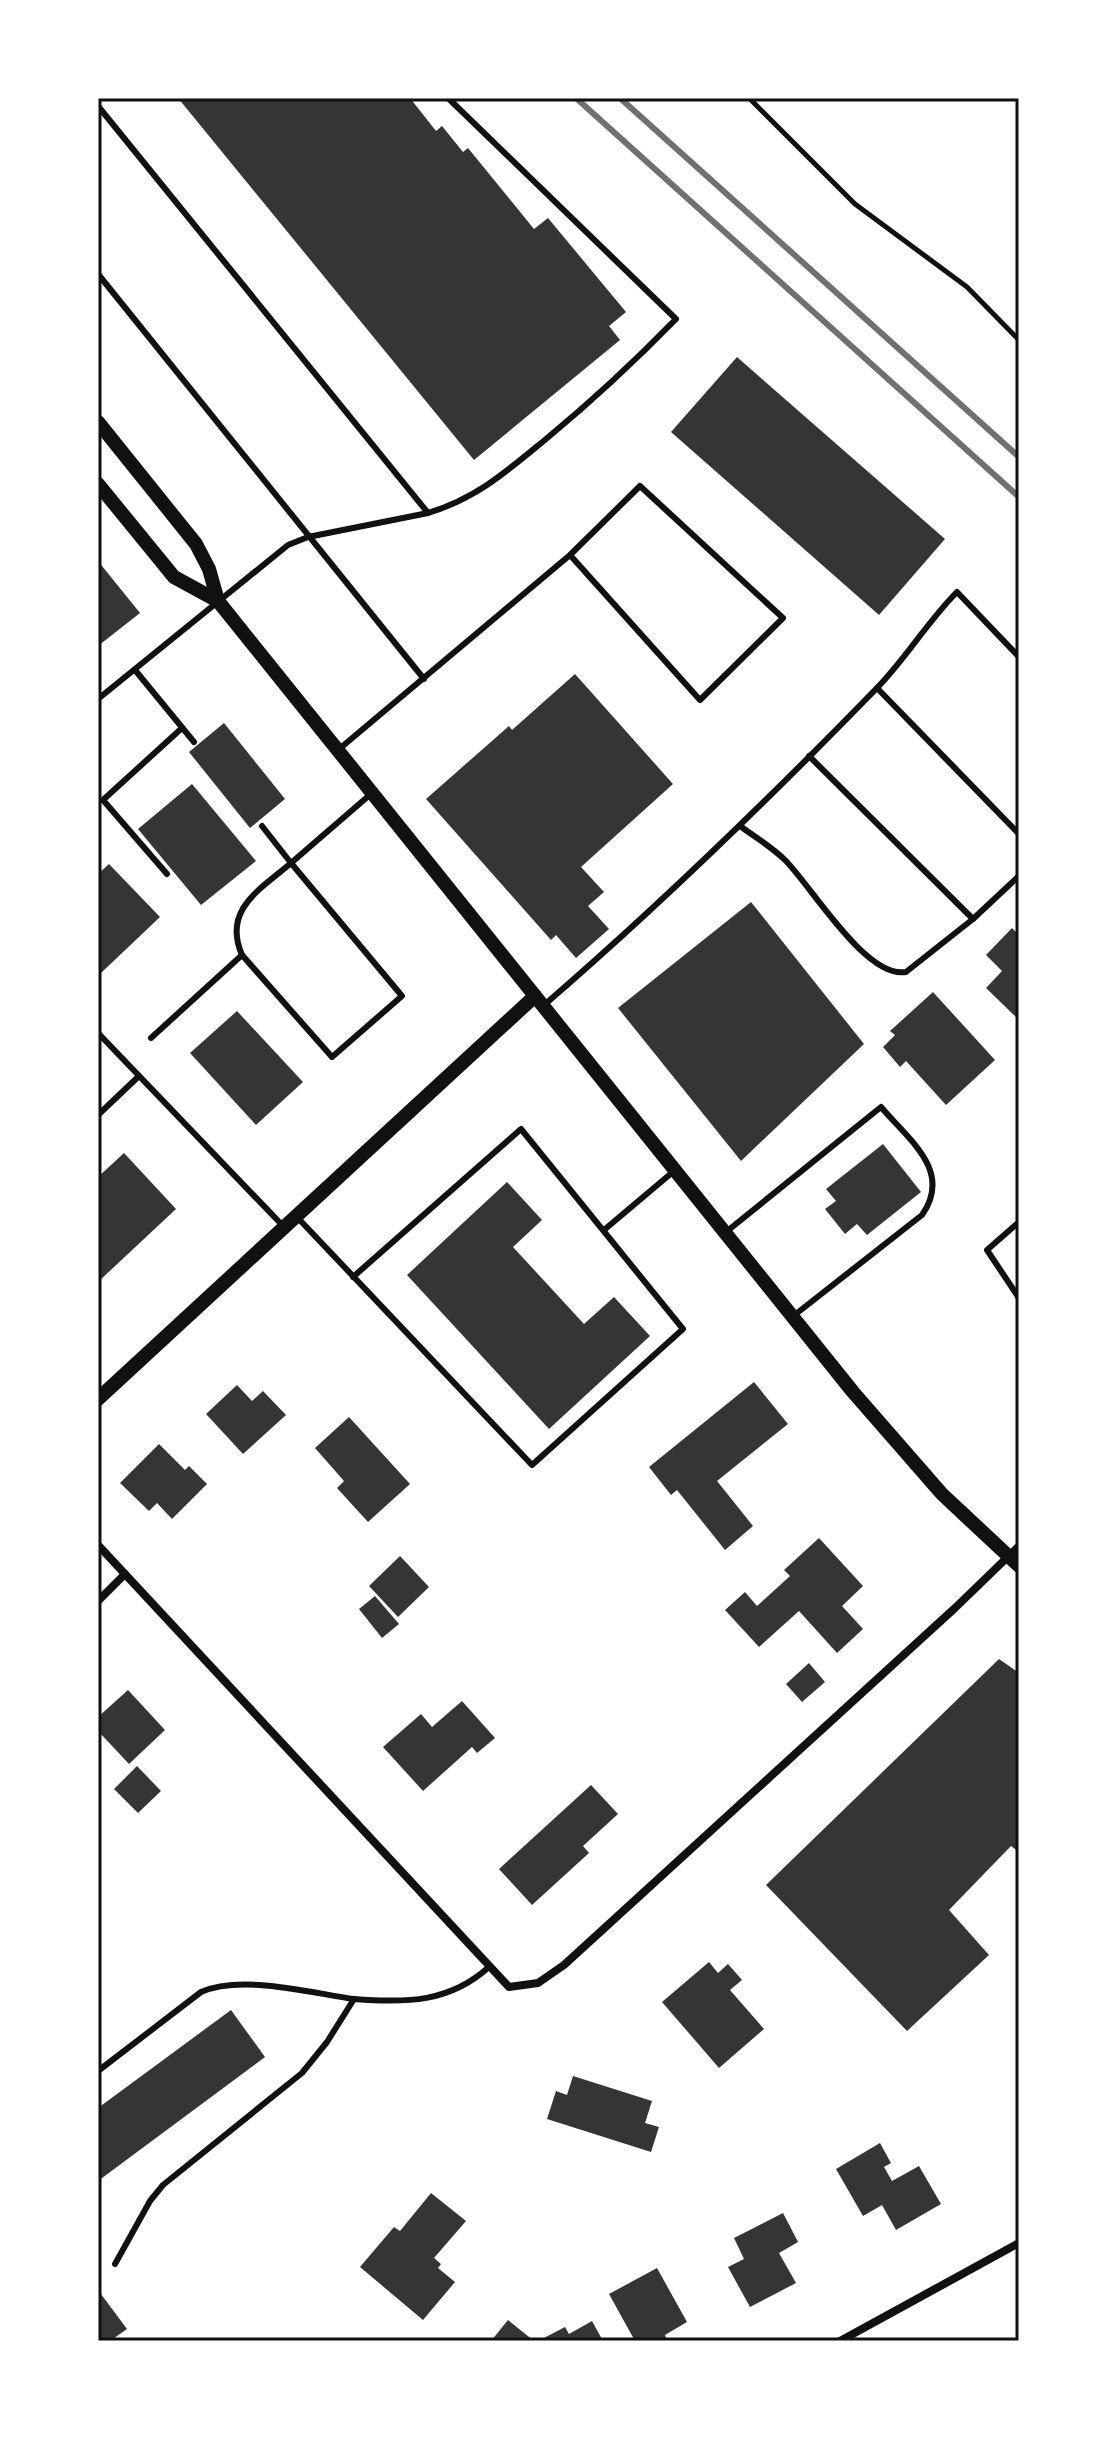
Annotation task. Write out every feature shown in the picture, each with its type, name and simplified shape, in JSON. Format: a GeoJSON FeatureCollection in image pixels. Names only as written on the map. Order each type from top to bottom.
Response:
{"type":"FeatureCollection","features":[{"type":"Feature","properties":{"kind":"street"},"geometry":{"type":"LineString","coordinates":[[98,422],[196,544],[209,569],[218,601]]}},
{"type":"Feature","properties":{"kind":"street"},"geometry":{"type":"LineString","coordinates":[[98,484],[174,577],[218,601],[792,1317],[919,1469],[1015,1556],[564,1965],[538,1983],[509,1987],[98,1545]]}},
{"type":"Feature","properties":{"kind":"street"},"geometry":{"type":"LineString","coordinates":[[98,1399],[296,1216],[539,1001]]}},
{"type":"Feature","properties":{"kind":"street"},"geometry":{"type":"LineString","coordinates":[[98,1601],[125,1574]]}},
{"type":"Feature","properties":{"kind":"street"},"geometry":{"type":"LineString","coordinates":[[840,2341],[1019,2243]]}},
{"type":"Feature","properties":{"kind":"lane"},"geometry":{"type":"LineString","coordinates":[[98,699],[288,545],[308,537],[449,507],[488,487],[603,393],[676,319],[448,98]]}},
{"type":"Feature","properties":{"kind":"lane"},"geometry":{"type":"LineString","coordinates":[[98,106],[428,513]]}},
{"type":"Feature","properties":{"kind":"lane"},"geometry":{"type":"LineString","coordinates":[[98,274],[424,679]]}},
{"type":"Feature","properties":{"kind":"lane"},"geometry":{"type":"LineString","coordinates":[[338,750],[570,555],[640,486],[783,618],[700,700],[570,555]]}},
{"type":"Feature","properties":{"kind":"lane"},"geometry":{"type":"LineString","coordinates":[[539,1001],[667,898],[877,688],[957,592],[1019,657]]}},
{"type":"Feature","properties":{"kind":"lane"},"geometry":{"type":"LineString","coordinates":[[135,670],[194,742]]}},
{"type":"Feature","properties":{"kind":"lane"},"geometry":{"type":"LineString","coordinates":[[877,688],[1019,834]]}},
{"type":"Feature","properties":{"kind":"lane"},"geometry":{"type":"LineString","coordinates":[[167,874],[103,800],[182,728]]}},
{"type":"Feature","properties":{"kind":"lane"},"geometry":{"type":"LineString","coordinates":[[809,756],[973,919]]}},
{"type":"Feature","properties":{"kind":"lane"},"geometry":{"type":"LineString","coordinates":[[262,826],[291,863],[402,996],[332,1057],[242,955],[237,943],[237,918],[242,908],[291,863],[372,793]]}},
{"type":"Feature","properties":{"kind":"lane"},"geometry":{"type":"LineString","coordinates":[[740,826],[787,862],[856,945],[880,967],[890,971],[906,972],[973,919],[1019,876]]}},
{"type":"Feature","properties":{"kind":"lane"},"geometry":{"type":"LineString","coordinates":[[151,1038],[242,955]]}},
{"type":"Feature","properties":{"kind":"lane"},"geometry":{"type":"LineString","coordinates":[[98,1033],[285,1227]]}},
{"type":"Feature","properties":{"kind":"lane"},"geometry":{"type":"LineString","coordinates":[[98,1115],[139,1076]]}},
{"type":"Feature","properties":{"kind":"lane"},"geometry":{"type":"LineString","coordinates":[[725,1233],[881,1107],[924,1157],[934,1181],[929,1205],[922,1215],[792,1317]]}},
{"type":"Feature","properties":{"kind":"lane"},"geometry":{"type":"LineString","coordinates":[[296,1216],[353,1277],[532,1465],[683,1329],[521,1129],[353,1277]]}},
{"type":"Feature","properties":{"kind":"lane"},"geometry":{"type":"LineString","coordinates":[[604,1230],[675,1170]]}},
{"type":"Feature","properties":{"kind":"lane"},"geometry":{"type":"LineString","coordinates":[[1019,1222],[987,1250],[1019,1298]]}},
{"type":"Feature","properties":{"kind":"lane"},"geometry":{"type":"LineString","coordinates":[[98,2071],[201,1992],[214,1986],[242,1984],[354,1999],[405,2002],[437,1997],[466,1985],[490,1966]]}},
{"type":"Feature","properties":{"kind":"lane"},"geometry":{"type":"LineString","coordinates":[[115,2264],[150,2201],[163,2185],[302,2073],[327,2042],[354,1999]]}},
{"type":"Feature","properties":{"kind":"path"},"geometry":{"type":"LineString","coordinates":[[749,98],[855,204],[967,287],[1019,340]]}},
{"type":"Feature","properties":{"kind":"building"},"geometry":{"type":"Polygon","coordinates":[[[178,98],[410,98],[436,131],[442,126],[463,152],[468,148],[534,229],[548,218],[626,312],[609,326],[620,340],[474,460],[178,98]]]}},
{"type":"Feature","properties":{"kind":"building"},"geometry":{"type":"Polygon","coordinates":[[[737,357],[945,539],[879,615],[671,432],[737,357]]]}},
{"type":"Feature","properties":{"kind":"building"},"geometry":{"type":"Polygon","coordinates":[[[98,561],[140,613],[98,646],[98,561]]]}},
{"type":"Feature","properties":{"kind":"building"},"geometry":{"type":"Polygon","coordinates":[[[575,674],[673,784],[581,867],[604,892],[588,906],[609,929],[576,958],[556,935],[551,940],[426,799],[509,726],[512,730],[575,674]]]}},
{"type":"Feature","properties":{"kind":"building"},"geometry":{"type":"Polygon","coordinates":[[[224,723],[285,799],[250,828],[189,752],[224,723]]]}},
{"type":"Feature","properties":{"kind":"building"},"geometry":{"type":"Polygon","coordinates":[[[192,784],[256,861],[201,905],[138,829],[192,784]]]}},
{"type":"Feature","properties":{"kind":"building"},"geometry":{"type":"Polygon","coordinates":[[[109,864],[160,917],[101,973],[98,970],[98,874],[109,864]]]}},
{"type":"Feature","properties":{"kind":"building"},"geometry":{"type":"Polygon","coordinates":[[[751,902],[864,1044],[741,1161],[618,1008],[751,902]]]}},
{"type":"Feature","properties":{"kind":"building"},"geometry":{"type":"Polygon","coordinates":[[[1012,928],[1019,935],[1019,1020],[986,988],[1002,971],[986,955],[1012,928]]]}},
{"type":"Feature","properties":{"kind":"building"},"geometry":{"type":"Polygon","coordinates":[[[933,992],[995,1060],[946,1105],[906,1061],[900,1067],[883,1047],[895,1035],[890,1031],[933,992]]]}},
{"type":"Feature","properties":{"kind":"building"},"geometry":{"type":"Polygon","coordinates":[[[237,1011],[303,1082],[256,1125],[190,1053],[237,1011]]]}},
{"type":"Feature","properties":{"kind":"building"},"geometry":{"type":"Polygon","coordinates":[[[883,1144],[921,1192],[867,1235],[857,1224],[845,1234],[825,1209],[836,1201],[826,1189],[883,1144]]]}},
{"type":"Feature","properties":{"kind":"building"},"geometry":{"type":"Polygon","coordinates":[[[124,1153],[176,1209],[98,1282],[98,1177],[124,1153]]]}},
{"type":"Feature","properties":{"kind":"building"},"geometry":{"type":"Polygon","coordinates":[[[507,1182],[542,1220],[513,1247],[584,1324],[614,1297],[650,1336],[549,1429],[407,1275],[507,1182]]]}},
{"type":"Feature","properties":{"kind":"building"},"geometry":{"type":"Polygon","coordinates":[[[754,1382],[788,1424],[717,1481],[753,1526],[725,1550],[677,1490],[671,1495],[649,1467],[754,1382]]]}},
{"type":"Feature","properties":{"kind":"building"},"geometry":{"type":"Polygon","coordinates":[[[237,1385],[252,1401],[263,1391],[286,1415],[243,1454],[206,1414],[237,1385]]]}},
{"type":"Feature","properties":{"kind":"building"},"geometry":{"type":"Polygon","coordinates":[[[349,1417],[410,1484],[368,1522],[337,1488],[344,1481],[315,1448],[349,1417]]]}},
{"type":"Feature","properties":{"kind":"building"},"geometry":{"type":"Polygon","coordinates":[[[159,1444],[185,1470],[189,1466],[207,1484],[172,1519],[157,1503],[149,1511],[120,1483],[159,1444]]]}},
{"type":"Feature","properties":{"kind":"building"},"geometry":{"type":"Polygon","coordinates":[[[819,1538],[863,1586],[842,1606],[863,1629],[837,1653],[799,1611],[759,1647],[725,1610],[745,1592],[757,1606],[790,1576],[784,1570],[819,1538]]]}},
{"type":"Feature","properties":{"kind":"building"},"geometry":{"type":"Polygon","coordinates":[[[400,1556],[429,1587],[398,1617],[369,1586],[400,1556]]]}},
{"type":"Feature","properties":{"kind":"building"},"geometry":{"type":"Polygon","coordinates":[[[375,1596],[399,1624],[382,1638],[359,1609],[375,1596]]]}},
{"type":"Feature","properties":{"kind":"building"},"geometry":{"type":"Polygon","coordinates":[[[999,1659],[1019,1673],[1019,1852],[1011,1846],[949,1910],[989,1955],[907,2031],[766,1885],[999,1659]]]}},
{"type":"Feature","properties":{"kind":"building"},"geometry":{"type":"Polygon","coordinates":[[[809,1663],[825,1682],[802,1702],[786,1684],[809,1663]]]}},
{"type":"Feature","properties":{"kind":"building"},"geometry":{"type":"Polygon","coordinates":[[[128,1690],[165,1730],[129,1764],[98,1731],[98,1717],[128,1690]]]}},
{"type":"Feature","properties":{"kind":"building"},"geometry":{"type":"Polygon","coordinates":[[[462,1701],[495,1738],[477,1753],[472,1747],[423,1791],[383,1747],[421,1714],[432,1727],[462,1701]]]}},
{"type":"Feature","properties":{"kind":"building"},"geometry":{"type":"Polygon","coordinates":[[[137,1766],[161,1791],[138,1813],[114,1789],[137,1766]]]}},
{"type":"Feature","properties":{"kind":"building"},"geometry":{"type":"Polygon","coordinates":[[[591,1785],[618,1814],[583,1846],[589,1853],[532,1905],[499,1869],[591,1785]]]}},
{"type":"Feature","properties":{"kind":"building"},"geometry":{"type":"Polygon","coordinates":[[[709,1962],[718,1973],[728,1964],[742,1980],[730,1990],[764,2029],[719,2068],[662,2002],[709,1962]]]}},
{"type":"Feature","properties":{"kind":"building"},"geometry":{"type":"Polygon","coordinates":[[[231,2010],[265,2057],[98,2181],[98,2108],[231,2010]]]}},
{"type":"Feature","properties":{"kind":"building"},"geometry":{"type":"Polygon","coordinates":[[[573,2076],[652,2101],[645,2123],[659,2127],[651,2152],[547,2119],[556,2091],[567,2095],[573,2076]]]}},
{"type":"Feature","properties":{"kind":"building"},"geometry":{"type":"Polygon","coordinates":[[[880,2143],[891,2163],[884,2167],[892,2181],[919,2166],[941,2204],[896,2230],[882,2205],[863,2216],[836,2169],[880,2143]]]}},
{"type":"Feature","properties":{"kind":"building"},"geometry":{"type":"Polygon","coordinates":[[[431,2193],[466,2221],[434,2258],[441,2264],[438,2268],[455,2282],[423,2320],[360,2267],[394,2227],[400,2231],[431,2193]]]}},
{"type":"Feature","properties":{"kind":"building"},"geometry":{"type":"Polygon","coordinates":[[[783,2213],[798,2242],[779,2253],[796,2283],[750,2307],[728,2267],[744,2259],[734,2238],[783,2213]]]}},
{"type":"Feature","properties":{"kind":"building"},"geometry":{"type":"Polygon","coordinates":[[[657,2268],[687,2322],[665,2335],[667,2341],[635,2341],[609,2294],[657,2268]]]}},
{"type":"Feature","properties":{"kind":"building"},"geometry":{"type":"Polygon","coordinates":[[[98,2290],[127,2329],[110,2341],[98,2341],[98,2290]]]}},
{"type":"Feature","properties":{"kind":"building"},"geometry":{"type":"Polygon","coordinates":[[[508,2320],[534,2341],[491,2341],[508,2320]]]}},
{"type":"Feature","properties":{"kind":"building"},"geometry":{"type":"Polygon","coordinates":[[[592,2321],[603,2341],[538,2341],[565,2327],[569,2334],[592,2321]]]}},
{"type":"Feature","properties":{"kind":"railway"},"geometry":{"type":"LineString","coordinates":[[576,98],[1019,497]]}},
{"type":"Feature","properties":{"kind":"railway"},"geometry":{"type":"LineString","coordinates":[[620,98],[1019,457]]}}]}
